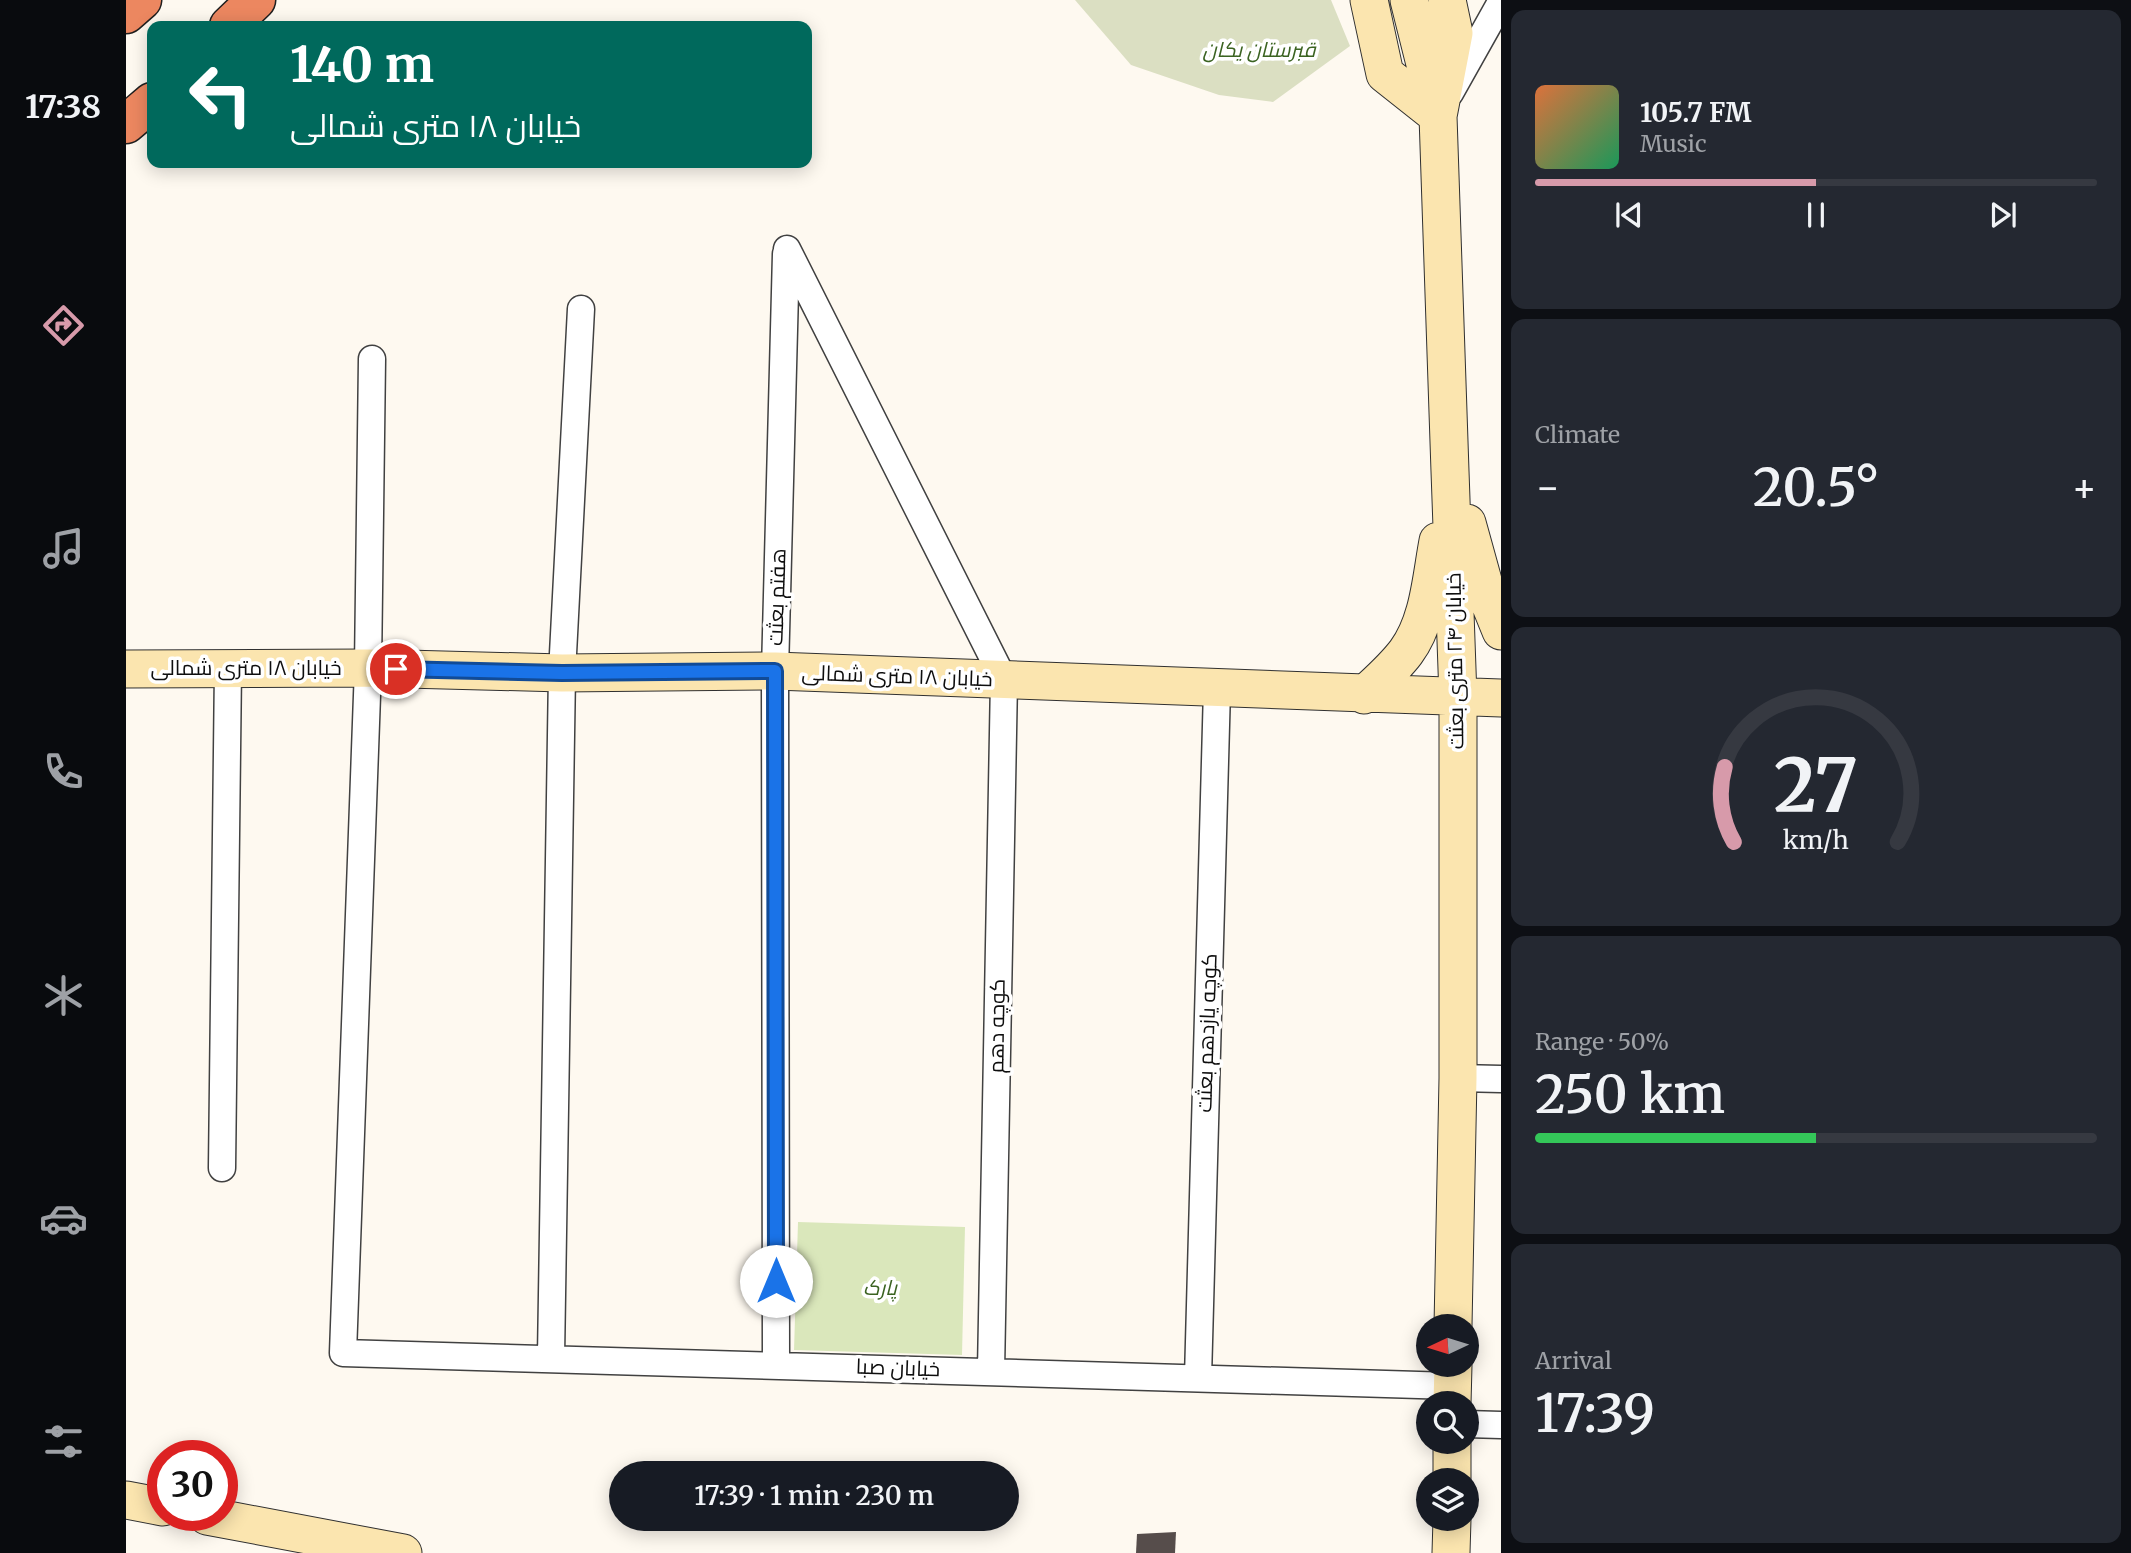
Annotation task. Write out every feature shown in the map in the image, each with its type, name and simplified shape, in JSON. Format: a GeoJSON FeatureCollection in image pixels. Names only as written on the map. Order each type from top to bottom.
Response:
{"type":"FeatureCollection","features":[{"type":"Feature","properties":{"kind":"highway"},"geometry":{"type":"LineString","coordinates":[[126,14],[142,0]]}},
{"type":"Feature","properties":{"kind":"highway"},"geometry":{"type":"LineString","coordinates":[[234,21],[256,0]]}},
{"type":"Feature","properties":{"kind":"highway"},"geometry":{"type":"LineString","coordinates":[[126,124],[147,106]]}},
{"type":"Feature","properties":{"kind":"street"},"geometry":{"type":"LineString","coordinates":[[1369,0],[1385,74],[1438,116]]}},
{"type":"Feature","properties":{"kind":"street","name":"خیابان ۲۴ متری بعثت"},"geometry":{"type":"LineString","coordinates":[[1409,0],[1438,116],[1458,697],[1458,1078],[1453,1314]]}},
{"type":"Feature","properties":{"kind":"street"},"geometry":{"type":"LineString","coordinates":[[1438,116],[1454,33],[1447,0]]}},
{"type":"Feature","properties":{"kind":"street"},"geometry":{"type":"LineString","coordinates":[[1438,116],[1501,2]]}},
{"type":"Feature","properties":{"kind":"street","name":"هفتم بعثت"},"geometry":{"type":"LineString","coordinates":[[776,1364],[775,671],[787,249],[1004,680]]}},
{"type":"Feature","properties":{"kind":"street"},"geometry":{"type":"LineString","coordinates":[[551,1357],[562,673],[581,309]]}},
{"type":"Feature","properties":{"kind":"street"},"geometry":{"type":"LineString","coordinates":[[368,668],[372,359]]}},
{"type":"Feature","properties":{"kind":"street"},"geometry":{"type":"LineString","coordinates":[[1450,471],[1488,599],[1501,631]]}},
{"type":"Feature","properties":{"kind":"street"},"geometry":{"type":"LineString","coordinates":[[1364,695],[1392,669],[1419,629],[1426,605],[1450,471]]}},
{"type":"Feature","properties":{"kind":"street"},"geometry":{"type":"LineString","coordinates":[[222,1168],[228,668]]}},
{"type":"Feature","properties":{"kind":"street","name":"خیابان ۱۸ متری شمالی"},"geometry":{"type":"LineString","coordinates":[[126,669],[368,668],[562,673],[775,671],[1501,698]]}},
{"type":"Feature","properties":{"kind":"street","name":"خیابان صبا"},"geometry":{"type":"LineString","coordinates":[[368,668],[343,1353],[1452,1385]]}},
{"type":"Feature","properties":{"kind":"street","name":"کوچه دهم"},"geometry":{"type":"LineString","coordinates":[[991,1371],[1004,680]]}},
{"type":"Feature","properties":{"kind":"street","name":"کوچه یازدهم بعثت"},"geometry":{"type":"LineString","coordinates":[[1198,1378],[1217,689]]}},
{"type":"Feature","properties":{"kind":"street"},"geometry":{"type":"LineString","coordinates":[[1458,1078],[1501,1079]]}},
{"type":"Feature","properties":{"kind":"street"},"geometry":{"type":"LineString","coordinates":[[1479,1424],[1501,1425]]}},
{"type":"Feature","properties":{"kind":"street"},"geometry":{"type":"LineString","coordinates":[[126,1500],[147,1504]]}},
{"type":"Feature","properties":{"kind":"street"},"geometry":{"type":"LineString","coordinates":[[238,1522],[403,1553]]}},
{"type":"Feature","properties":{"kind":"street"},"geometry":{"type":"LineString","coordinates":[[1451,1553],[1452,1531]]}},
{"type":"Feature","properties":{"kind":"green space","name":"قبرستان یکان"},"geometry":{"type":"Polygon","coordinates":[[[1075,0],[1331,0],[1350,46],[1273,102],[1219,95],[1131,65],[1075,0]]]}},
{"type":"Feature","properties":{"kind":"green space","name":"پارک"},"geometry":{"type":"Polygon","coordinates":[[[798,1222],[965,1227],[962,1355],[794,1350],[798,1222]]]}},
{"type":"Feature","properties":{"kind":"building"},"geometry":{"type":"Polygon","coordinates":[[[1176,1532],[1175,1553],[1136,1553],[1137,1534],[1176,1532]]]}},
{"type":"Feature","properties":{"kind":"route"},"geometry":{"type":"LineString","coordinates":[[396,669],[562,673],[775,671],[776,1281]]}}]}
